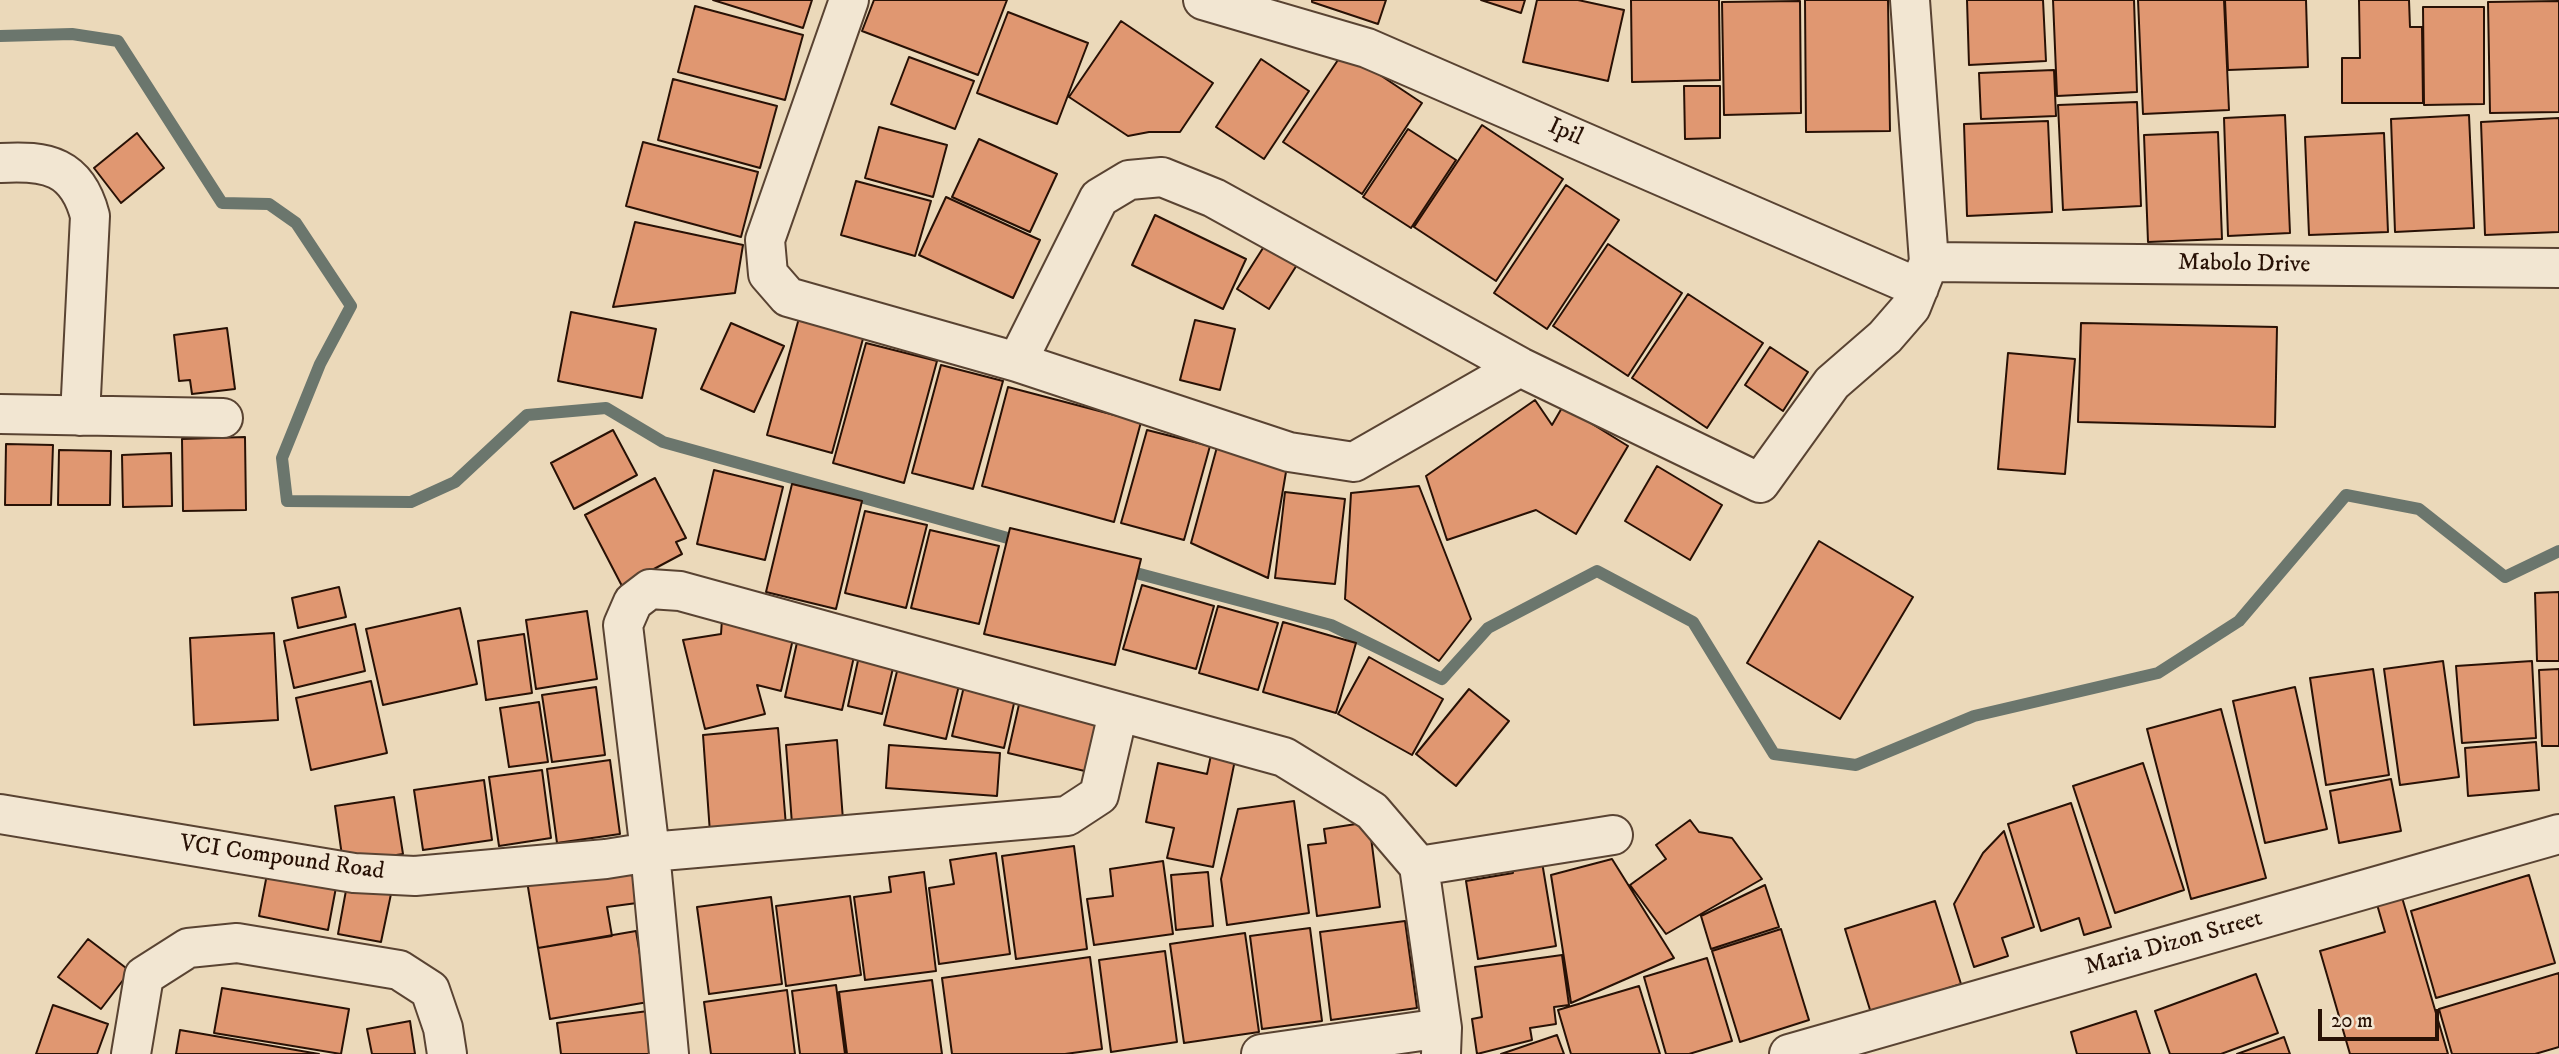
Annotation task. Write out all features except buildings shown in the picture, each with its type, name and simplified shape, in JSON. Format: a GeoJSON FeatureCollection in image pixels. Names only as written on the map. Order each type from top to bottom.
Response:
{"type":"FeatureCollection","features":[{"type":"Feature","properties":{"kind":"street"},"geometry":{"type":"LineString","coordinates":[[849,0],[765,240],[768,274],[788,297],[1017,362],[1289,452],[1354,462],[1520,367]]}},
{"type":"Feature","properties":{"kind":"street","name":"Ipil"},"geometry":{"type":"LineString","coordinates":[[1203,0],[1367,48],[1924,275]]}},
{"type":"Feature","properties":{"kind":"street"},"geometry":{"type":"LineString","coordinates":[[1017,362],[1099,198],[1129,180],[1161,177],[1214,198],[1520,367],[1760,482],[1832,383],[1885,337],[1911,307],[1924,275],[1910,0]]}},
{"type":"Feature","properties":{"kind":"street"},"geometry":{"type":"LineString","coordinates":[[0,163],[27,161],[53,166],[75,182],[85,198],[90,216],[80,416]]}},
{"type":"Feature","properties":{"kind":"street","name":"Mabolo Drive"},"geometry":{"type":"LineString","coordinates":[[1924,275],[2559,268]]}},
{"type":"Feature","properties":{"kind":"street"},"geometry":{"type":"LineString","coordinates":[[0,414],[223,418]]}},
{"type":"Feature","properties":{"kind":"street"},"geometry":{"type":"LineString","coordinates":[[669,1054],[650,852],[623,625],[633,602],[650,589],[680,591],[1284,757],[1372,811],[1419,866],[1441,1041],[1261,1054]]}},
{"type":"Feature","properties":{"kind":"street","name":"VCI Compound Road"},"geometry":{"type":"LineString","coordinates":[[0,814],[354,873],[415,876],[606,859],[650,852],[1067,816],[1099,795],[1118,713]]}},
{"type":"Feature","properties":{"kind":"street","name":"Maria Dizon Street"},"geometry":{"type":"LineString","coordinates":[[1789,1054],[1841,1046],[2559,834]]}},
{"type":"Feature","properties":{"kind":"street"},"geometry":{"type":"LineString","coordinates":[[1419,866],[1613,835]]}},
{"type":"Feature","properties":{"kind":"street"},"geometry":{"type":"LineString","coordinates":[[131,1054],[145,976],[188,948],[237,943],[399,970],[430,990],[443,1028],[447,1054]]}},
{"type":"Feature","properties":{"kind":"waterway"},"geometry":{"type":"LineString","coordinates":[[0,36],[72,34],[118,41],[222,203],[269,204],[296,223],[351,306],[320,364],[282,458],[287,501],[411,502],[455,482],[527,415],[606,408],[663,442],[1022,542]]}},
{"type":"Feature","properties":{"kind":"waterway"},"geometry":{"type":"LineString","coordinates":[[1121,569],[1331,625],[1442,679],[1488,628],[1597,571],[1693,622],[1774,754],[1856,765],[1974,716],[2158,673],[2239,621],[2346,495],[2419,509],[2505,577],[2559,551]]}}]}
